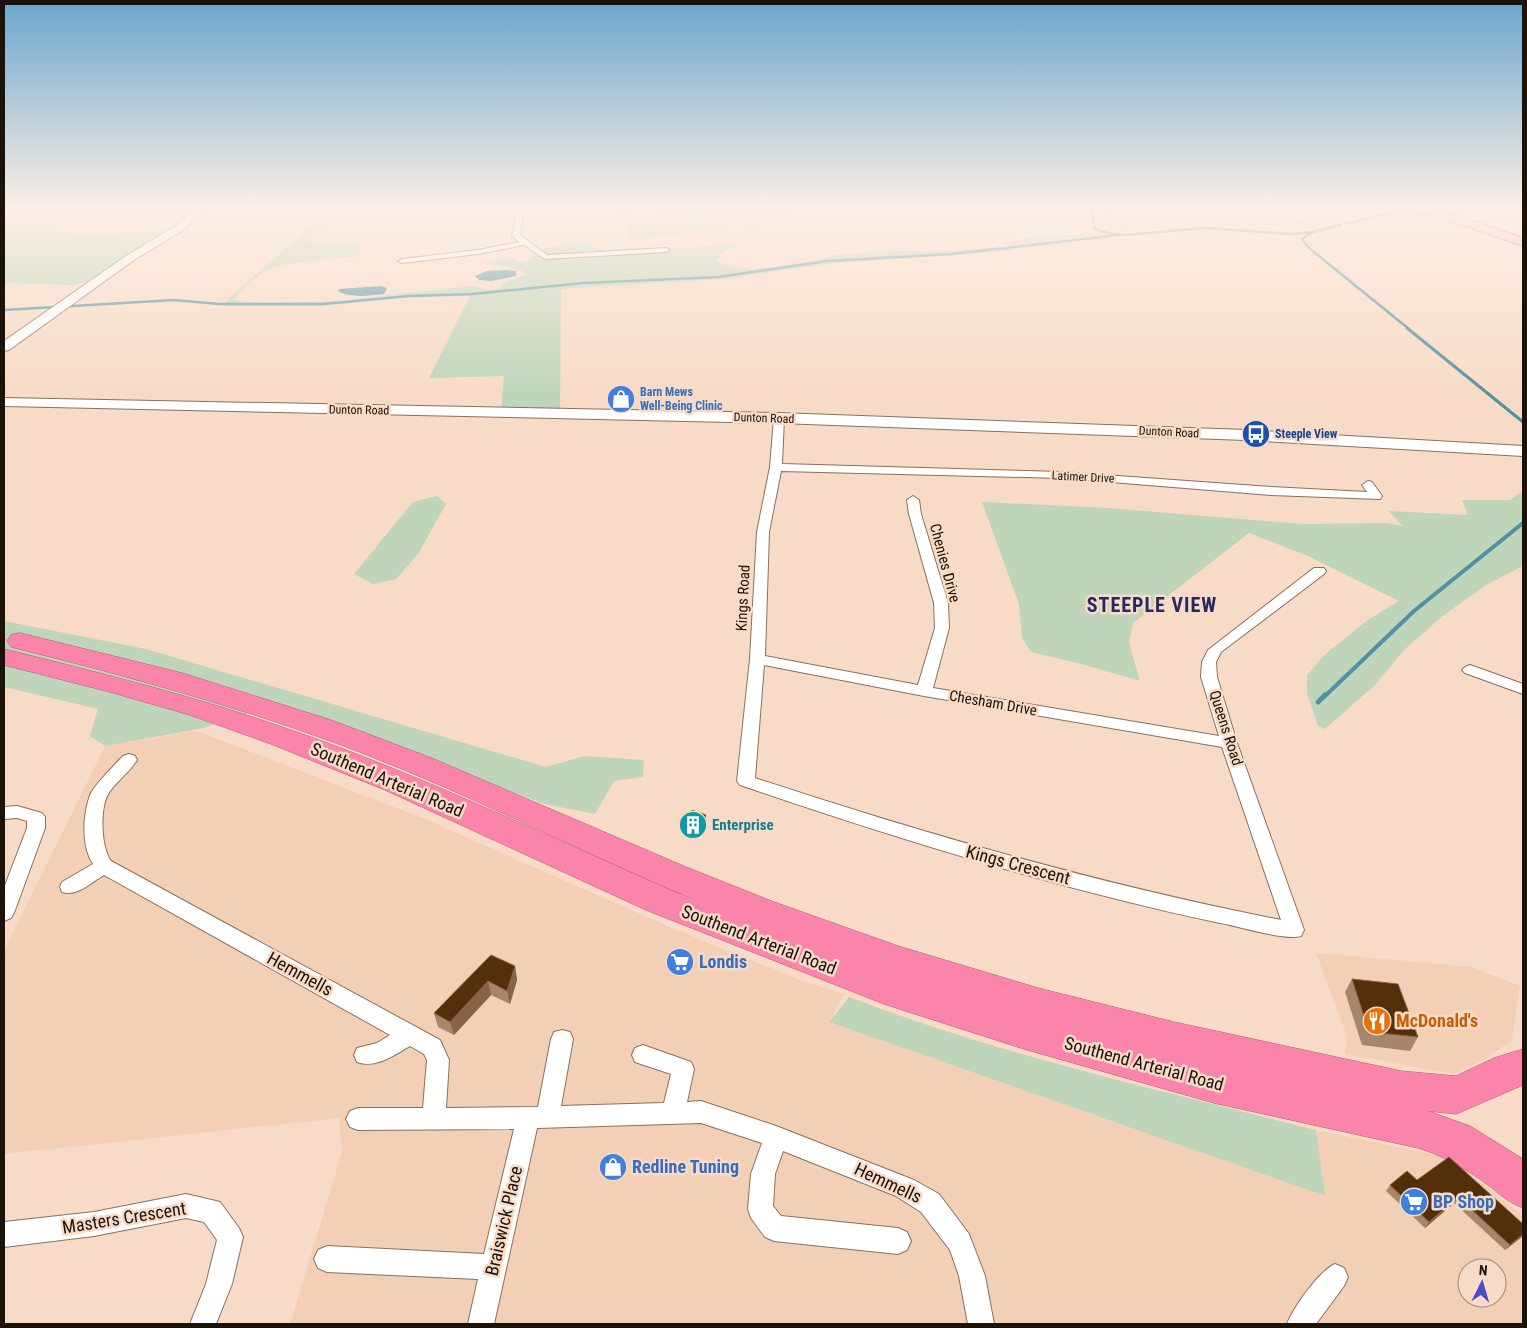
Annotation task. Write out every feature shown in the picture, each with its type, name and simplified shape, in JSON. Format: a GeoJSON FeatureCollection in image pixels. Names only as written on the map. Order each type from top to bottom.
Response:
{"type":"FeatureCollection","features":[{"type":"Feature","properties":{"kind":"highway","name":"Southend Arterial Road"},"geometry":{"type":"LineString","coordinates":[[4,638],[142,670],[306,721],[418,764],[642,863],[761,912],[892,959],[1039,1004],[1216,1050],[1392,1088],[1430,1094],[1456,1095],[1484,1084],[1518,1065]]}},
{"type":"Feature","properties":{"kind":"highway","name":"Southend Arterial Road"},"geometry":{"type":"LineString","coordinates":[[4,657],[120,686],[282,737],[396,782],[658,900],[884,988],[1024,1032],[1214,1084],[1418,1128],[1455,1140],[1497,1165],[1523,1186]]}},
{"type":"Feature","properties":{"kind":"street"},"geometry":{"type":"LineString","coordinates":[[4,347],[114,269]]}},
{"type":"Feature","properties":{"kind":"street","name":"Dunton Road"},"geometry":{"type":"LineString","coordinates":[[4,402],[779,418],[1246,435],[1523,450]]}},
{"type":"Feature","properties":{"kind":"street","name":"Kings Road"},"geometry":{"type":"LineString","coordinates":[[746,781],[757,659],[763,532],[776,467],[779,418]]}},
{"type":"Feature","properties":{"kind":"street","name":"Latimer Drive"},"geometry":{"type":"LineString","coordinates":[[776,467],[1062,475],[1376,496],[1368,485]]}},
{"type":"Feature","properties":{"kind":"street","name":"Chenies Drive"},"geometry":{"type":"LineString","coordinates":[[913,500],[915,514],[940,603],[942,628],[924,691]]}},
{"type":"Feature","properties":{"kind":"street","name":"Queens Road"},"geometry":{"type":"LineString","coordinates":[[1294,930],[1230,743],[1210,677],[1210,662],[1215,650],[1319,571]]}},
{"type":"Feature","properties":{"kind":"street","name":"Chesham Drive"},"geometry":{"type":"LineString","coordinates":[[757,659],[924,691],[1230,743]]}},
{"type":"Feature","properties":{"kind":"street"},"geometry":{"type":"LineString","coordinates":[[1470,670],[1523,689]]}},
{"type":"Feature","properties":{"kind":"street"},"geometry":{"type":"LineString","coordinates":[[70,887],[104,866],[98,856],[93,828],[99,795],[130,760]]}},
{"type":"Feature","properties":{"kind":"street","name":"Kings Crescent"},"geometry":{"type":"LineString","coordinates":[[746,781],[856,818],[1003,862],[1123,893],[1294,930]]}},
{"type":"Feature","properties":{"kind":"street"},"geometry":{"type":"LineString","coordinates":[[4,812],[17,812],[36,816],[36,828],[4,913]]}},
{"type":"Feature","properties":{"kind":"street","name":"Hemmells"},"geometry":{"type":"LineString","coordinates":[[104,866],[432,1047],[438,1060],[434,1120]]}},
{"type":"Feature","properties":{"kind":"street"},"geometry":{"type":"LineString","coordinates":[[365,1055],[381,1052],[410,1034]]}},
{"type":"Feature","properties":{"kind":"street","name":"Braiswick Place"},"geometry":{"type":"LineString","coordinates":[[481,1324],[493,1268],[562,1039]]}},
{"type":"Feature","properties":{"kind":"street"},"geometry":{"type":"LineString","coordinates":[[644,1055],[683,1069],[673,1112]]}},
{"type":"Feature","properties":{"kind":"street","name":"Hemmells"},"geometry":{"type":"LineString","coordinates":[[358,1119],[434,1120],[701,1112],[776,1137],[905,1188],[930,1203],[950,1226],[960,1244],[972,1276],[981,1324]]}},
{"type":"Feature","properties":{"kind":"street"},"geometry":{"type":"LineString","coordinates":[[776,1137],[763,1174],[760,1209],[774,1228],[898,1241]]}},
{"type":"Feature","properties":{"kind":"street","name":"Masters Crescent"},"geometry":{"type":"LineString","coordinates":[[4,1235],[94,1224],[186,1206],[211,1211],[230,1237],[219,1284],[203,1324]]}},
{"type":"Feature","properties":{"kind":"street"},"geometry":{"type":"LineString","coordinates":[[328,1258],[493,1268]]}},
{"type":"Feature","properties":{"kind":"street"},"geometry":{"type":"LineString","coordinates":[[1300,1324],[1335,1277]]}},
{"type":"Feature","properties":{"kind":"shaded area"},"geometry":{"type":"Polygon","coordinates":[[[197,731],[425,819],[672,928],[799,980],[844,994],[829,1022],[1324,1196],[1316,1130],[1451,1158],[1523,1216],[1523,1324],[290,1324],[342,1152],[339,1118],[4,1154],[4,951],[105,746],[197,731]]]}},
{"type":"Feature","properties":{"kind":"shaded area"},"geometry":{"type":"Polygon","coordinates":[[[1316,953],[1472,967],[1520,986],[1512,1040],[1484,1060],[1454,1074],[1345,1054],[1347,1036],[1316,953]]]}},
{"type":"Feature","properties":{"kind":"green space"},"geometry":{"type":"Polygon","coordinates":[[[4,269],[107,269],[86,282],[72,285],[4,283],[4,269]]]}},
{"type":"Feature","properties":{"kind":"green space"},"geometry":{"type":"Polygon","coordinates":[[[263,269],[270,269],[256,277],[234,300],[262,303],[339,301],[470,286],[489,290],[499,289],[505,282],[526,275],[521,270],[515,269],[795,269],[724,279],[561,289],[560,414],[501,413],[504,376],[429,378],[470,296],[395,298],[324,306],[223,306],[226,301],[263,269]]]}},
{"type":"Feature","properties":{"kind":"green space"},"geometry":{"type":"Polygon","coordinates":[[[1523,491],[1523,566],[1486,585],[1444,615],[1404,650],[1374,686],[1325,729],[1318,726],[1307,693],[1307,675],[1323,656],[1369,619],[1399,601],[1308,556],[1249,533],[1133,623],[1129,643],[1140,681],[1031,652],[1022,638],[1019,604],[982,502],[1108,508],[1304,524],[1388,523],[1402,526],[1389,511],[1468,515],[1462,500],[1510,500],[1523,491]]]}},
{"type":"Feature","properties":{"kind":"green space"},"geometry":{"type":"Polygon","coordinates":[[[437,496],[446,504],[418,554],[396,579],[373,584],[354,574],[413,502],[437,496]]]}},
{"type":"Feature","properties":{"kind":"green space"},"geometry":{"type":"Polygon","coordinates":[[[4,621],[146,649],[546,767],[584,756],[644,760],[643,777],[614,781],[595,814],[544,804],[276,704],[200,729],[105,746],[90,736],[98,709],[4,687],[4,621]]]}},
{"type":"Feature","properties":{"kind":"green space"},"geometry":{"type":"Polygon","coordinates":[[[849,997],[906,1018],[1022,1054],[1139,1086],[1316,1130],[1325,1196],[829,1022],[849,997]]]}},
{"type":"Feature","properties":{"kind":"water"},"geometry":{"type":"Polygon","coordinates":[[[487,271],[516,271],[516,276],[491,281],[479,280],[475,276],[487,271]]]}},
{"type":"Feature","properties":{"kind":"water"},"geometry":{"type":"Polygon","coordinates":[[[381,286],[387,288],[384,294],[354,296],[338,291],[339,289],[381,286]]]}},
{"type":"Feature","properties":{"kind":"building","name":"Enterprise"},"geometry":{"type":"Polygon","coordinates":[[[692,810],[706,815],[695,831],[680,826],[692,810]]]}},
{"type":"Feature","properties":{"kind":"building"},"geometry":{"type":"Polygon","coordinates":[[[491,955],[515,966],[507,991],[488,981],[450,1022],[434,1013],[491,955]]]}},
{"type":"Feature","properties":{"kind":"building"},"geometry":{"type":"Polygon","coordinates":[[[1352,979],[1398,984],[1418,1037],[1369,1032],[1352,979]]]}},
{"type":"Feature","properties":{"kind":"building"},"geometry":{"type":"Polygon","coordinates":[[[1449,1157],[1523,1224],[1523,1234],[1510,1245],[1458,1197],[1429,1222],[1390,1185],[1407,1171],[1417,1180],[1449,1157]]]}},
{"type":"Feature","properties":{"kind":"waterway"},"geometry":{"type":"LineString","coordinates":[[4,310],[174,300],[219,304],[323,304],[409,296],[472,294],[583,283],[719,277],[773,269]]}},
{"type":"Feature","properties":{"kind":"waterway"},"geometry":{"type":"LineString","coordinates":[[1335,269],[1409,329]]}},
{"type":"Feature","properties":{"kind":"waterway"},"geometry":{"type":"LineString","coordinates":[[1407,328],[1523,422]]}},
{"type":"Feature","properties":{"kind":"waterway"},"geometry":{"type":"LineString","coordinates":[[1324,697],[1414,611],[1523,523]]}},
{"type":"Feature","properties":{"kind":"waterway"},"geometry":{"type":"LineString","coordinates":[[1318,702],[1325,695]]}},
{"type":"Feature","properties":{"kind":"place","name":"Barn Mews Well-Being Clinic"},"geometry":{"type":"Point","coordinates":[621,399]}},
{"type":"Feature","properties":{"kind":"place","name":"Steeple View"},"geometry":{"type":"Point","coordinates":[1256,434]}},
{"type":"Feature","properties":{"kind":"place","name":"Enterprise"},"geometry":{"type":"Point","coordinates":[693,825]}},
{"type":"Feature","properties":{"kind":"place","name":"Londis"},"geometry":{"type":"Point","coordinates":[680,962]}},
{"type":"Feature","properties":{"kind":"place","name":"McDonald's"},"geometry":{"type":"Point","coordinates":[1377,1021]}},
{"type":"Feature","properties":{"kind":"place","name":"Redline Tuning"},"geometry":{"type":"Point","coordinates":[613,1167]}},
{"type":"Feature","properties":{"kind":"place","name":"BP Shop"},"geometry":{"type":"Point","coordinates":[1414,1202]}},
{"type":"Feature","properties":{"kind":"district","name":"STEEPLE VIEW"},"geometry":{"type":"Point","coordinates":[1152,605]}}]}
